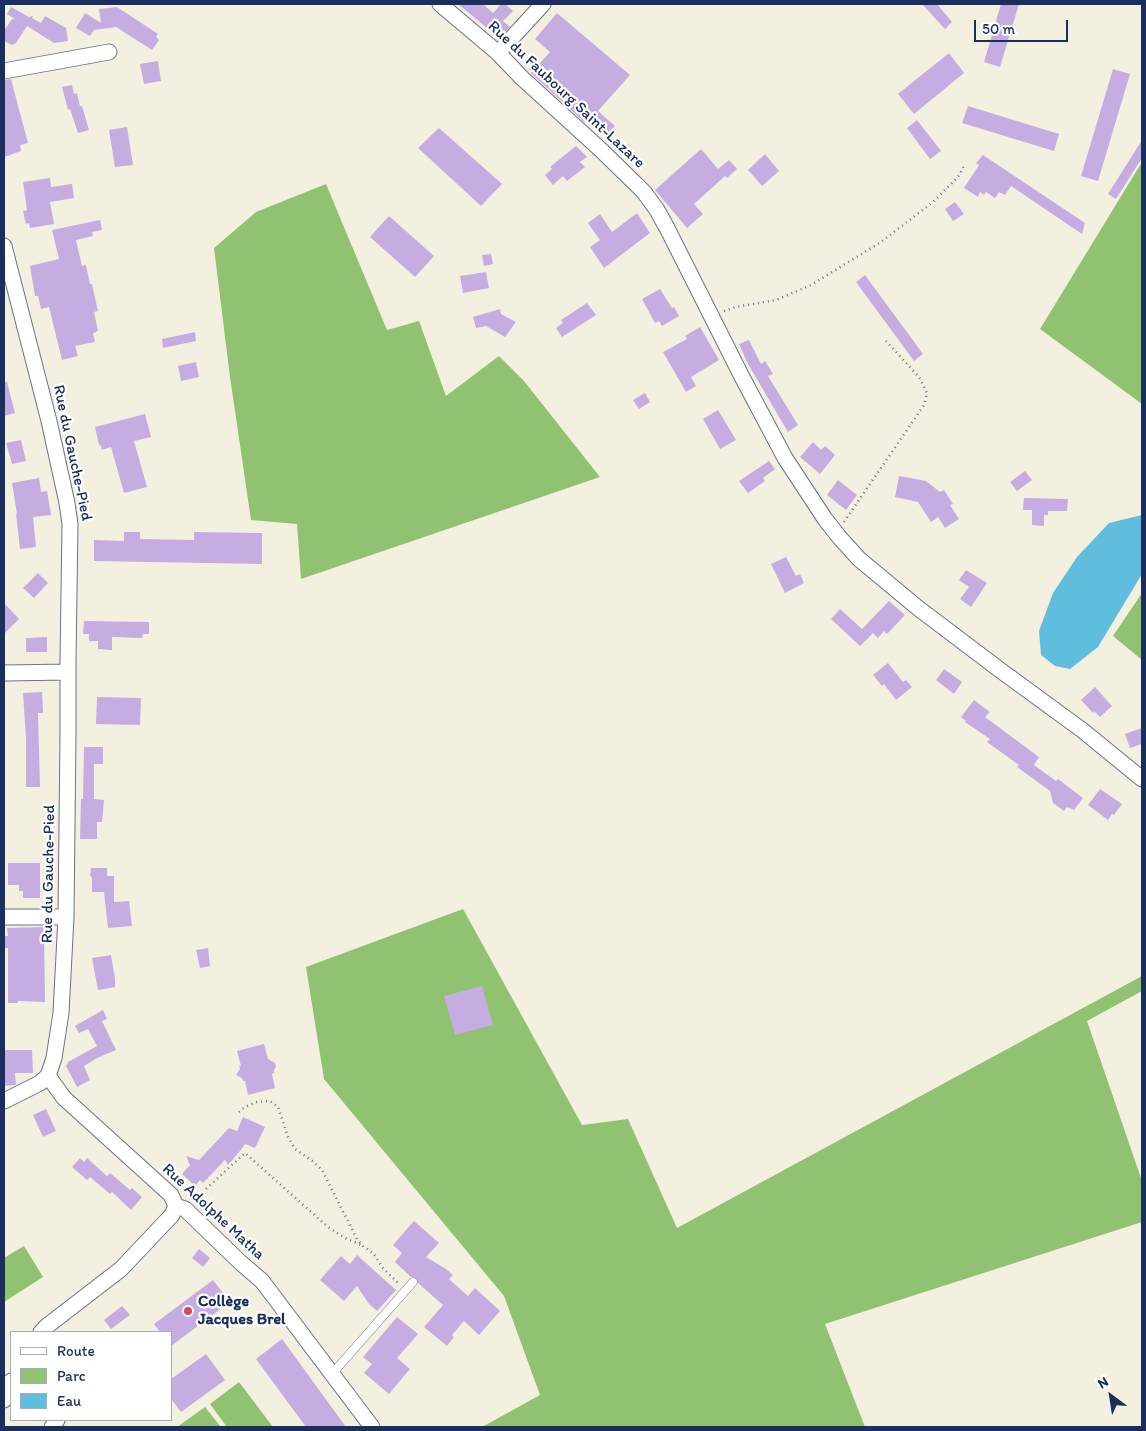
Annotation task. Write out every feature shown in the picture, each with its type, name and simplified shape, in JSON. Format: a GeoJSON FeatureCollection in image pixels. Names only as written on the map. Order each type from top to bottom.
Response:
{"type":"FeatureCollection","features":[{"type":"Feature","properties":{"kind":"street","name":"Rue du Faubourg Saint-Lazare"},"geometry":{"type":"LineString","coordinates":[[440,4],[498,53],[522,78],[644,192],[667,228],[785,458],[836,534],[859,559],[918,608],[1082,730],[1142,779]]}},
{"type":"Feature","properties":{"kind":"street"},"geometry":{"type":"LineString","coordinates":[[498,53],[543,4]]}},
{"type":"Feature","properties":{"kind":"street"},"geometry":{"type":"LineString","coordinates":[[4,71],[109,52]]}},
{"type":"Feature","properties":{"kind":"street","name":"Rue du Gauche-Pied"},"geometry":{"type":"LineString","coordinates":[[4,246],[49,421],[70,524],[66,917],[61,1013],[54,1058],[48,1076]]}},
{"type":"Feature","properties":{"kind":"street"},"geometry":{"type":"LineString","coordinates":[[4,673],[68,672]]}},
{"type":"Feature","properties":{"kind":"street"},"geometry":{"type":"LineString","coordinates":[[4,918],[66,917]]}},
{"type":"Feature","properties":{"kind":"street"},"geometry":{"type":"LineString","coordinates":[[4,1101],[40,1083],[48,1076]]}},
{"type":"Feature","properties":{"kind":"street","name":"Rue Adolphe Matha"},"geometry":{"type":"LineString","coordinates":[[48,1076],[64,1098],[171,1195],[181,1208],[262,1280],[372,1427]]}},
{"type":"Feature","properties":{"kind":"street"},"geometry":{"type":"LineString","coordinates":[[42,1331],[121,1269],[172,1215],[181,1208]]}},
{"type":"Feature","properties":{"kind":"street"},"geometry":{"type":"LineString","coordinates":[[4,1400],[10,1384]]}},
{"type":"Feature","properties":{"kind":"lane"},"geometry":{"type":"LineString","coordinates":[[332,1374],[412,1282]]}},
{"type":"Feature","properties":{"kind":"path"},"geometry":{"type":"LineString","coordinates":[[711,316],[736,307],[776,300],[811,285],[881,242],[933,202],[958,177],[964,166]]}},
{"type":"Feature","properties":{"kind":"path"},"geometry":{"type":"LineString","coordinates":[[836,534],[924,405],[927,393],[919,377],[886,341]]}},
{"type":"Feature","properties":{"kind":"path"},"geometry":{"type":"LineString","coordinates":[[239,1112],[256,1102],[270,1101],[278,1106],[288,1137],[295,1148],[322,1170],[357,1239],[363,1246]]}},
{"type":"Feature","properties":{"kind":"path"},"geometry":{"type":"LineString","coordinates":[[181,1208],[245,1153],[328,1227],[374,1254],[382,1267],[405,1290]]}},
{"type":"Feature","properties":{"kind":"green space"},"geometry":{"type":"Polygon","coordinates":[[[1142,162],[1142,404],[1040,329],[1142,162]]]}},
{"type":"Feature","properties":{"kind":"green space"},"geometry":{"type":"Polygon","coordinates":[[[326,184],[387,330],[419,321],[446,396],[499,356],[524,381],[600,477],[301,579],[297,524],[251,520],[230,377],[214,248],[256,212],[326,184]]]}},
{"type":"Feature","properties":{"kind":"green space"},"geometry":{"type":"Polygon","coordinates":[[[1142,593],[1142,660],[1113,636],[1142,593]]]}},
{"type":"Feature","properties":{"kind":"green space"},"geometry":{"type":"Polygon","coordinates":[[[463,909],[582,1125],[628,1119],[677,1228],[1142,976],[1142,991],[1087,1021],[1142,1181],[1142,1222],[825,1324],[865,1427],[482,1427],[540,1395],[504,1296],[324,1079],[306,967],[463,909]]]}},
{"type":"Feature","properties":{"kind":"green space"},"geometry":{"type":"Polygon","coordinates":[[[24,1246],[43,1277],[4,1302],[4,1258],[24,1246]]]}},
{"type":"Feature","properties":{"kind":"green space"},"geometry":{"type":"Polygon","coordinates":[[[239,1382],[273,1427],[227,1427],[210,1404],[239,1382]]]}},
{"type":"Feature","properties":{"kind":"green space"},"geometry":{"type":"Polygon","coordinates":[[[205,1407],[221,1427],[177,1427],[205,1407]]]}},
{"type":"Feature","properties":{"kind":"water"},"geometry":{"type":"Polygon","coordinates":[[[1142,515],[1142,574],[1098,647],[1070,669],[1055,666],[1041,655],[1039,631],[1053,593],[1077,557],[1109,523],[1142,515]]]}},
{"type":"Feature","properties":{"kind":"building"},"geometry":{"type":"Polygon","coordinates":[[[458,4],[483,4],[493,13],[501,4],[505,4],[513,11],[503,21],[510,27],[499,38],[458,4]]]}},
{"type":"Feature","properties":{"kind":"building"},"geometry":{"type":"Polygon","coordinates":[[[922,4],[937,4],[952,22],[945,29],[922,4]]]}},
{"type":"Feature","properties":{"kind":"building"},"geometry":{"type":"Polygon","coordinates":[[[1001,4],[1019,4],[1000,67],[984,62],[1001,4]]]}},
{"type":"Feature","properties":{"kind":"building"},"geometry":{"type":"Polygon","coordinates":[[[11,7],[29,17],[33,16],[32,18],[41,23],[45,16],[66,28],[68,41],[54,43],[27,26],[16,43],[12,45],[4,41],[4,31],[12,19],[15,19],[7,14],[11,7]]]}},
{"type":"Feature","properties":{"kind":"building"},"geometry":{"type":"Polygon","coordinates":[[[117,7],[158,34],[156,37],[159,40],[152,50],[116,27],[94,30],[90,36],[76,28],[85,13],[101,23],[99,9],[117,7]]]}},
{"type":"Feature","properties":{"kind":"building"},"geometry":{"type":"Polygon","coordinates":[[[557,13],[630,75],[598,111],[615,126],[607,136],[589,121],[584,122],[531,73],[550,52],[535,39],[557,13]]]}},
{"type":"Feature","properties":{"kind":"building"},"geometry":{"type":"Polygon","coordinates":[[[949,53],[964,73],[914,114],[898,94],[949,53]]]}},
{"type":"Feature","properties":{"kind":"building"},"geometry":{"type":"Polygon","coordinates":[[[158,61],[161,81],[144,84],[140,64],[158,61]]]}},
{"type":"Feature","properties":{"kind":"building"},"geometry":{"type":"Polygon","coordinates":[[[1113,69],[1130,74],[1098,181],[1081,176],[1113,69]]]}},
{"type":"Feature","properties":{"kind":"building"},"geometry":{"type":"Polygon","coordinates":[[[11,79],[28,143],[20,145],[21,151],[4,157],[4,80],[11,79]]]}},
{"type":"Feature","properties":{"kind":"building"},"geometry":{"type":"Polygon","coordinates":[[[72,85],[74,94],[77,93],[80,106],[82,106],[89,130],[78,133],[70,109],[68,110],[62,87],[72,85]]]}},
{"type":"Feature","properties":{"kind":"building"},"geometry":{"type":"Polygon","coordinates":[[[968,106],[1059,134],[1054,151],[962,123],[968,106]]]}},
{"type":"Feature","properties":{"kind":"building"},"geometry":{"type":"Polygon","coordinates":[[[917,120],[941,151],[930,159],[907,128],[917,120]]]}},
{"type":"Feature","properties":{"kind":"building"},"geometry":{"type":"Polygon","coordinates":[[[127,127],[133,165],[115,167],[109,130],[127,127]]]}},
{"type":"Feature","properties":{"kind":"building"},"geometry":{"type":"Polygon","coordinates":[[[439,128],[502,184],[481,206],[418,148],[439,128]]]}},
{"type":"Feature","properties":{"kind":"building"},"geometry":{"type":"Polygon","coordinates":[[[1142,140],[1142,158],[1116,199],[1108,194],[1142,140]]]}},
{"type":"Feature","properties":{"kind":"building"},"geometry":{"type":"Polygon","coordinates":[[[576,146],[587,157],[580,162],[585,167],[567,181],[563,176],[553,185],[545,175],[552,169],[550,167],[576,146]]]}},
{"type":"Feature","properties":{"kind":"building"},"geometry":{"type":"Polygon","coordinates":[[[701,149],[718,169],[729,160],[737,169],[727,178],[725,176],[694,204],[703,214],[687,228],[655,190],[701,149]]]}},
{"type":"Feature","properties":{"kind":"building"},"geometry":{"type":"Polygon","coordinates":[[[765,154],[779,171],[762,186],[748,170],[765,154]]]}},
{"type":"Feature","properties":{"kind":"building"},"geometry":{"type":"Polygon","coordinates":[[[983,155],[1085,223],[1082,234],[1011,186],[1005,195],[999,192],[995,198],[986,192],[984,195],[980,192],[978,197],[964,188],[979,165],[976,163],[983,155]]]}},
{"type":"Feature","properties":{"kind":"building"},"geometry":{"type":"Polygon","coordinates":[[[50,178],[51,187],[72,184],[74,198],[50,202],[54,224],[30,228],[29,223],[26,224],[23,211],[27,210],[23,182],[50,178]]]}},
{"type":"Feature","properties":{"kind":"building"},"geometry":{"type":"Polygon","coordinates":[[[955,202],[964,214],[953,221],[945,209],[955,202]]]}},
{"type":"Feature","properties":{"kind":"building"},"geometry":{"type":"Polygon","coordinates":[[[637,213],[650,233],[604,268],[590,247],[600,240],[588,223],[600,214],[612,232],[637,213]]]}},
{"type":"Feature","properties":{"kind":"building"},"geometry":{"type":"Polygon","coordinates":[[[389,216],[434,256],[415,277],[370,237],[389,216]]]}},
{"type":"Feature","properties":{"kind":"building"},"geometry":{"type":"Polygon","coordinates":[[[100,220],[102,230],[92,232],[93,236],[76,240],[82,266],[86,265],[90,284],[92,284],[98,311],[94,312],[98,331],[93,333],[95,342],[75,346],[78,356],[62,360],[49,307],[41,309],[38,296],[35,296],[30,266],[59,259],[52,230],[100,220]]]}},
{"type":"Feature","properties":{"kind":"building"},"geometry":{"type":"Polygon","coordinates":[[[491,254],[493,264],[484,266],[482,255],[491,254]]]}},
{"type":"Feature","properties":{"kind":"building"},"geometry":{"type":"Polygon","coordinates":[[[486,272],[489,288],[463,293],[460,276],[486,272]]]}},
{"type":"Feature","properties":{"kind":"building"},"geometry":{"type":"Polygon","coordinates":[[[865,275],[923,354],[914,361],[856,282],[865,275]]]}},
{"type":"Feature","properties":{"kind":"building"},"geometry":{"type":"Polygon","coordinates":[[[660,289],[679,316],[662,326],[659,321],[655,323],[642,299],[660,289]]]}},
{"type":"Feature","properties":{"kind":"building"},"geometry":{"type":"Polygon","coordinates":[[[587,303],[596,315],[562,337],[556,328],[563,323],[561,320],[587,303]]]}},
{"type":"Feature","properties":{"kind":"building"},"geometry":{"type":"Polygon","coordinates":[[[500,309],[501,314],[516,322],[505,337],[486,326],[476,328],[473,317],[500,309]]]}},
{"type":"Feature","properties":{"kind":"building"},"geometry":{"type":"Polygon","coordinates":[[[700,327],[719,360],[691,377],[696,386],[686,392],[663,352],[687,339],[685,336],[700,327]]]}},
{"type":"Feature","properties":{"kind":"building"},"geometry":{"type":"Polygon","coordinates":[[[195,332],[196,341],[163,348],[162,339],[195,332]]]}},
{"type":"Feature","properties":{"kind":"building"},"geometry":{"type":"Polygon","coordinates":[[[749,340],[761,364],[765,361],[773,374],[768,376],[798,425],[788,432],[748,364],[739,344],[749,340]]]}},
{"type":"Feature","properties":{"kind":"building"},"geometry":{"type":"Polygon","coordinates":[[[196,362],[199,377],[181,381],[178,366],[196,362]]]}},
{"type":"Feature","properties":{"kind":"building"},"geometry":{"type":"Polygon","coordinates":[[[4,382],[7,382],[15,413],[4,416],[4,382]]]}},
{"type":"Feature","properties":{"kind":"building"},"geometry":{"type":"Polygon","coordinates":[[[645,393],[650,402],[639,409],[633,400],[645,393]]]}},
{"type":"Feature","properties":{"kind":"building"},"geometry":{"type":"Polygon","coordinates":[[[718,410],[736,440],[720,449],[703,419],[718,410]]]}},
{"type":"Feature","properties":{"kind":"building"},"geometry":{"type":"Polygon","coordinates":[[[145,414],[151,437],[134,441],[147,487],[124,493],[111,447],[102,450],[95,427],[145,414]]]}},
{"type":"Feature","properties":{"kind":"building"},"geometry":{"type":"Polygon","coordinates":[[[21,440],[26,461],[12,464],[6,443],[21,440]]]}},
{"type":"Feature","properties":{"kind":"building"},"geometry":{"type":"Polygon","coordinates":[[[813,442],[821,450],[825,446],[835,455],[820,474],[800,457],[813,442]]]}},
{"type":"Feature","properties":{"kind":"building"},"geometry":{"type":"Polygon","coordinates":[[[769,461],[775,469],[763,478],[765,481],[748,493],[739,481],[769,461]]]}},
{"type":"Feature","properties":{"kind":"building"},"geometry":{"type":"Polygon","coordinates":[[[1025,471],[1032,480],[1017,491],[1010,482],[1025,471]]]}},
{"type":"Feature","properties":{"kind":"building"},"geometry":{"type":"Polygon","coordinates":[[[899,476],[926,481],[940,492],[944,490],[953,504],[950,505],[959,519],[945,528],[938,517],[931,522],[918,502],[895,497],[899,476]]]}},
{"type":"Feature","properties":{"kind":"building"},"geometry":{"type":"Polygon","coordinates":[[[39,478],[41,492],[47,491],[51,515],[33,517],[36,547],[20,549],[12,483],[39,478]]]}},
{"type":"Feature","properties":{"kind":"building"},"geometry":{"type":"Polygon","coordinates":[[[838,480],[857,495],[846,510],[827,495],[838,480]]]}},
{"type":"Feature","properties":{"kind":"building"},"geometry":{"type":"Polygon","coordinates":[[[1024,498],[1068,499],[1067,511],[1048,511],[1048,515],[1044,515],[1044,526],[1032,525],[1032,510],[1023,510],[1024,498]]]}},
{"type":"Feature","properties":{"kind":"building"},"geometry":{"type":"Polygon","coordinates":[[[124,532],[140,532],[140,539],[194,540],[194,532],[262,533],[262,564],[94,561],[94,540],[124,541],[124,532]]]}},
{"type":"Feature","properties":{"kind":"building"},"geometry":{"type":"Polygon","coordinates":[[[786,557],[796,576],[800,574],[804,583],[785,593],[771,564],[786,557]]]}},
{"type":"Feature","properties":{"kind":"building"},"geometry":{"type":"Polygon","coordinates":[[[966,570],[987,583],[971,607],[960,599],[969,587],[959,580],[966,570]]]}},
{"type":"Feature","properties":{"kind":"building"},"geometry":{"type":"Polygon","coordinates":[[[38,573],[48,583],[34,598],[23,588],[38,573]]]}},
{"type":"Feature","properties":{"kind":"building"},"geometry":{"type":"Polygon","coordinates":[[[889,601],[905,615],[887,634],[884,631],[878,638],[873,633],[860,646],[831,619],[840,609],[862,629],[889,601]]]}},
{"type":"Feature","properties":{"kind":"building"},"geometry":{"type":"Polygon","coordinates":[[[4,603],[19,619],[4,634],[4,603]]]}},
{"type":"Feature","properties":{"kind":"building"},"geometry":{"type":"Polygon","coordinates":[[[84,621],[149,622],[149,634],[143,634],[142,638],[112,637],[112,650],[98,649],[98,641],[89,641],[89,634],[83,634],[84,621]]]}},
{"type":"Feature","properties":{"kind":"building"},"geometry":{"type":"Polygon","coordinates":[[[47,637],[47,652],[26,652],[26,638],[47,637]]]}},
{"type":"Feature","properties":{"kind":"building"},"geometry":{"type":"Polygon","coordinates":[[[888,663],[903,682],[906,680],[912,687],[896,700],[884,684],[882,686],[873,675],[888,663]]]}},
{"type":"Feature","properties":{"kind":"building"},"geometry":{"type":"Polygon","coordinates":[[[944,669],[962,682],[954,694],[936,680],[944,669]]]}},
{"type":"Feature","properties":{"kind":"building"},"geometry":{"type":"Polygon","coordinates":[[[1095,687],[1112,706],[1100,717],[1094,711],[1093,713],[1081,700],[1095,687]]]}},
{"type":"Feature","properties":{"kind":"building"},"geometry":{"type":"Polygon","coordinates":[[[42,692],[43,713],[38,713],[40,787],[26,787],[26,739],[23,693],[42,692]]]}},
{"type":"Feature","properties":{"kind":"building"},"geometry":{"type":"Polygon","coordinates":[[[97,697],[141,698],[140,725],[96,724],[97,697]]]}},
{"type":"Feature","properties":{"kind":"building"},"geometry":{"type":"Polygon","coordinates":[[[974,700],[990,712],[985,717],[1039,757],[1034,765],[1056,781],[1058,779],[1083,798],[1074,810],[1067,807],[1064,811],[1053,803],[1050,791],[987,742],[990,739],[965,722],[961,717],[974,700]]]}},
{"type":"Feature","properties":{"kind":"building"},"geometry":{"type":"Polygon","coordinates":[[[1142,728],[1142,744],[1130,748],[1125,734],[1142,728]]]}},
{"type":"Feature","properties":{"kind":"building"},"geometry":{"type":"Polygon","coordinates":[[[84,747],[103,747],[103,764],[94,764],[94,799],[104,800],[102,822],[97,822],[97,839],[80,839],[84,747]]]}},
{"type":"Feature","properties":{"kind":"building"},"geometry":{"type":"Polygon","coordinates":[[[1100,789],[1122,804],[1108,820],[1088,805],[1100,789]]]}},
{"type":"Feature","properties":{"kind":"building"},"geometry":{"type":"Polygon","coordinates":[[[8,863],[40,863],[40,898],[23,898],[23,891],[19,891],[19,885],[8,885],[8,863]]]}},
{"type":"Feature","properties":{"kind":"building"},"geometry":{"type":"Polygon","coordinates":[[[91,868],[107,868],[107,876],[114,876],[114,902],[129,901],[132,926],[108,928],[104,892],[92,892],[91,868]]]}},
{"type":"Feature","properties":{"kind":"building"},"geometry":{"type":"Polygon","coordinates":[[[44,927],[45,1002],[18,1001],[18,1003],[8,1003],[8,948],[4,948],[4,936],[8,936],[7,928],[44,927]]]}},
{"type":"Feature","properties":{"kind":"building"},"geometry":{"type":"Polygon","coordinates":[[[208,948],[210,966],[200,968],[196,950],[208,948]]]}},
{"type":"Feature","properties":{"kind":"building"},"geometry":{"type":"Polygon","coordinates":[[[111,955],[115,987],[98,990],[92,958],[111,955]]]}},
{"type":"Feature","properties":{"kind":"building"},"geometry":{"type":"Polygon","coordinates":[[[482,986],[493,1025],[455,1035],[444,996],[482,986]]]}},
{"type":"Feature","properties":{"kind":"building"},"geometry":{"type":"Polygon","coordinates":[[[103,1010],[107,1019],[102,1021],[116,1050],[84,1066],[90,1080],[77,1087],[66,1066],[68,1062],[97,1046],[88,1029],[79,1033],[75,1026],[103,1010]]]}},
{"type":"Feature","properties":{"kind":"building"},"geometry":{"type":"Polygon","coordinates":[[[264,1044],[268,1059],[275,1063],[276,1066],[272,1074],[275,1088],[248,1095],[245,1081],[236,1075],[240,1069],[239,1066],[241,1066],[237,1051],[264,1044]]]}},
{"type":"Feature","properties":{"kind":"building"},"geometry":{"type":"Polygon","coordinates":[[[4,1050],[32,1050],[33,1073],[15,1073],[16,1085],[4,1086],[4,1050]]]}},
{"type":"Feature","properties":{"kind":"building"},"geometry":{"type":"Polygon","coordinates":[[[46,1109],[56,1131],[43,1137],[33,1115],[46,1109]]]}},
{"type":"Feature","properties":{"kind":"building"},"geometry":{"type":"Polygon","coordinates":[[[243,1117],[265,1127],[255,1148],[245,1144],[228,1165],[225,1160],[203,1183],[200,1180],[195,1186],[182,1174],[190,1165],[186,1156],[199,1160],[229,1128],[237,1131],[243,1117]]]}},
{"type":"Feature","properties":{"kind":"building"},"geometry":{"type":"Polygon","coordinates":[[[80,1158],[84,1162],[87,1158],[107,1176],[110,1173],[130,1190],[132,1188],[142,1197],[131,1210],[112,1192],[110,1194],[90,1177],[87,1180],[72,1167],[80,1158]]]}},
{"type":"Feature","properties":{"kind":"building"},"geometry":{"type":"Polygon","coordinates":[[[414,1221],[439,1243],[426,1257],[453,1275],[449,1279],[468,1296],[475,1288],[500,1311],[479,1335],[464,1321],[452,1335],[454,1337],[447,1346],[424,1327],[443,1305],[418,1283],[416,1278],[411,1277],[395,1262],[402,1253],[393,1245],[414,1221]]]}},
{"type":"Feature","properties":{"kind":"building"},"geometry":{"type":"Polygon","coordinates":[[[199,1249],[210,1258],[203,1267],[192,1258],[199,1249]]]}},
{"type":"Feature","properties":{"kind":"building"},"geometry":{"type":"Polygon","coordinates":[[[357,1255],[396,1290],[377,1311],[369,1304],[357,1286],[344,1301],[320,1280],[341,1256],[350,1264],[357,1255]]]}},
{"type":"Feature","properties":{"kind":"building"},"geometry":{"type":"Polygon","coordinates":[[[213,1280],[230,1302],[172,1345],[172,1331],[159,1331],[154,1324],[213,1280]]]}},
{"type":"Feature","properties":{"kind":"building"},"geometry":{"type":"Polygon","coordinates":[[[122,1306],[130,1315],[111,1329],[104,1320],[122,1306]]]}},
{"type":"Feature","properties":{"kind":"building"},"geometry":{"type":"Polygon","coordinates":[[[397,1317],[418,1334],[397,1358],[410,1369],[389,1394],[364,1373],[372,1364],[363,1357],[397,1317]]]}},
{"type":"Feature","properties":{"kind":"building"},"geometry":{"type":"Polygon","coordinates":[[[282,1339],[346,1427],[306,1427],[256,1359],[282,1339]]]}},
{"type":"Feature","properties":{"kind":"building"},"geometry":{"type":"Polygon","coordinates":[[[206,1354],[225,1380],[181,1412],[172,1400],[172,1378],[206,1354]]]}},
{"type":"Feature","properties":{"kind":"place","name":"Collège Jacques Brel"},"geometry":{"type":"Point","coordinates":[188,1311]}}]}
